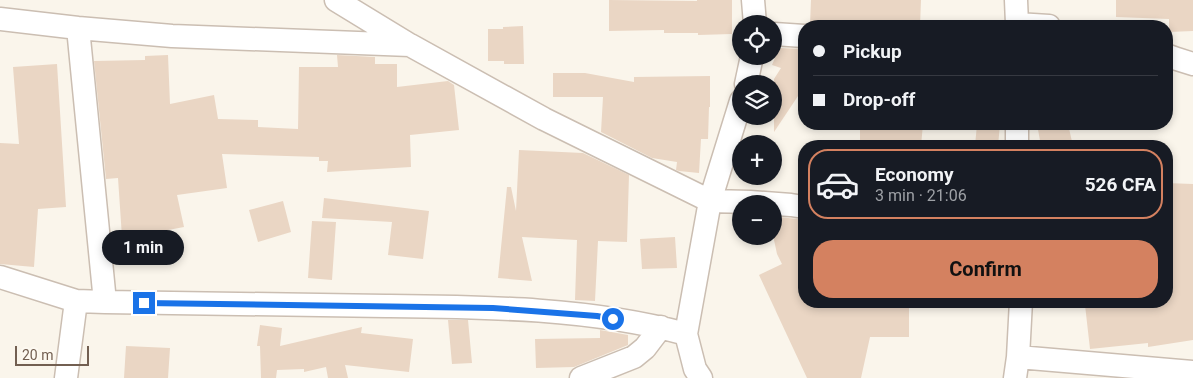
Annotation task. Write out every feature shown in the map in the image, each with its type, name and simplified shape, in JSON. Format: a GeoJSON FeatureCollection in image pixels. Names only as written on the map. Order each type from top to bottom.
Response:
{"type":"FeatureCollection","features":[{"type":"Feature","properties":{"kind":"street"},"geometry":{"type":"LineString","coordinates":[[336,0],[410,45],[544,119],[710,201],[758,202],[798,206]]}},
{"type":"Feature","properties":{"kind":"street"},"geometry":{"type":"LineString","coordinates":[[753,0],[754,15]]}},
{"type":"Feature","properties":{"kind":"street"},"geometry":{"type":"LineString","coordinates":[[1016,0],[1017,20]]}},
{"type":"Feature","properties":{"kind":"street"},"geometry":{"type":"LineString","coordinates":[[0,19],[172,36],[410,45]]}},
{"type":"Feature","properties":{"kind":"street"},"geometry":{"type":"LineString","coordinates":[[78,28],[105,302]]}},
{"type":"Feature","properties":{"kind":"street"},"geometry":{"type":"LineString","coordinates":[[782,35],[798,36]]}},
{"type":"Feature","properties":{"kind":"street"},"geometry":{"type":"LineString","coordinates":[[1173,58],[1193,64]]}},
{"type":"Feature","properties":{"kind":"street"},"geometry":{"type":"LineString","coordinates":[[701,378],[695,368],[686,334],[710,201],[734,125]]}},
{"type":"Feature","properties":{"kind":"street"},"geometry":{"type":"LineString","coordinates":[[0,277],[76,300],[493,308],[597,316],[661,327],[686,334]]}},
{"type":"Feature","properties":{"kind":"street"},"geometry":{"type":"LineString","coordinates":[[66,378],[76,300]]}},
{"type":"Feature","properties":{"kind":"street"},"geometry":{"type":"LineString","coordinates":[[1021,308],[1017,368],[1193,372]]}},
{"type":"Feature","properties":{"kind":"street"},"geometry":{"type":"LineString","coordinates":[[581,378],[634,357],[646,348],[661,327]]}},
{"type":"Feature","properties":{"kind":"building"},"geometry":{"type":"Polygon","coordinates":[[[609,0],[732,0],[732,34],[664,33],[664,30],[609,31],[609,0]]]}},
{"type":"Feature","properties":{"kind":"building"},"geometry":{"type":"Polygon","coordinates":[[[811,0],[921,0],[920,20],[810,20],[811,0]]]}},
{"type":"Feature","properties":{"kind":"building"},"geometry":{"type":"Polygon","coordinates":[[[1116,0],[1193,0],[1193,31],[1173,32],[1173,20],[1169,19],[1116,17],[1116,0]]]}},
{"type":"Feature","properties":{"kind":"building"},"geometry":{"type":"Polygon","coordinates":[[[523,26],[524,64],[504,64],[504,61],[488,61],[488,29],[523,26]]]}},
{"type":"Feature","properties":{"kind":"building"},"geometry":{"type":"Polygon","coordinates":[[[782,48],[798,49],[798,96],[782,120],[782,75],[777,75],[781,68],[772,65],[782,65],[782,48]]]}},
{"type":"Feature","properties":{"kind":"building"},"geometry":{"type":"Polygon","coordinates":[[[168,55],[170,104],[214,95],[218,119],[258,120],[258,127],[298,129],[299,67],[338,67],[337,55],[375,57],[375,64],[397,64],[397,87],[448,81],[454,85],[459,130],[410,135],[411,167],[327,172],[328,161],[319,161],[319,157],[222,154],[227,188],[177,195],[184,227],[122,237],[118,178],[106,179],[94,61],[145,60],[145,56],[168,55]]]}},
{"type":"Feature","properties":{"kind":"building"},"geometry":{"type":"Polygon","coordinates":[[[57,64],[66,207],[38,209],[34,267],[0,264],[0,143],[19,144],[13,67],[57,64]]]}},
{"type":"Feature","properties":{"kind":"building"},"geometry":{"type":"Polygon","coordinates":[[[553,73],[585,73],[634,82],[634,77],[710,76],[708,139],[701,139],[699,173],[676,170],[677,162],[652,158],[601,132],[603,97],[553,97],[553,73]]]}},
{"type":"Feature","properties":{"kind":"building"},"geometry":{"type":"Polygon","coordinates":[[[774,125],[779,125],[774,132],[774,125]]]}},
{"type":"Feature","properties":{"kind":"building"},"geometry":{"type":"Polygon","coordinates":[[[860,130],[922,130],[922,140],[860,140],[860,130]]]}},
{"type":"Feature","properties":{"kind":"building"},"geometry":{"type":"Polygon","coordinates":[[[976,130],[999,130],[999,140],[976,140],[976,130]]]}},
{"type":"Feature","properties":{"kind":"building"},"geometry":{"type":"Polygon","coordinates":[[[1038,130],[1069,130],[1072,140],[1040,140],[1038,130]]]}},
{"type":"Feature","properties":{"kind":"building"},"geometry":{"type":"Polygon","coordinates":[[[519,150],[583,153],[629,175],[627,242],[598,241],[595,301],[575,300],[577,240],[522,237],[532,281],[498,278],[507,187],[511,187],[516,211],[519,150]]]}},
{"type":"Feature","properties":{"kind":"building"},"geometry":{"type":"Polygon","coordinates":[[[1173,183],[1193,184],[1193,340],[1148,347],[1148,343],[1090,349],[1085,308],[1173,308],[1173,183]]]}},
{"type":"Feature","properties":{"kind":"building"},"geometry":{"type":"Polygon","coordinates":[[[324,198],[429,211],[423,259],[388,255],[392,222],[322,218],[324,198]]]}},
{"type":"Feature","properties":{"kind":"building"},"geometry":{"type":"Polygon","coordinates":[[[283,201],[291,232],[258,242],[249,210],[283,201]]]}},
{"type":"Feature","properties":{"kind":"building"},"geometry":{"type":"Polygon","coordinates":[[[782,217],[798,219],[798,308],[909,308],[909,337],[870,337],[861,378],[807,378],[759,275],[782,264],[775,245],[782,245],[782,217]]]}},
{"type":"Feature","properties":{"kind":"building"},"geometry":{"type":"Polygon","coordinates":[[[312,221],[336,222],[332,280],[308,278],[312,221]]]}},
{"type":"Feature","properties":{"kind":"building"},"geometry":{"type":"Polygon","coordinates":[[[675,237],[677,268],[642,269],[640,239],[675,237]]]}},
{"type":"Feature","properties":{"kind":"building"},"geometry":{"type":"Polygon","coordinates":[[[448,320],[468,320],[472,363],[452,364],[448,320]]]}},
{"type":"Feature","properties":{"kind":"building"},"geometry":{"type":"Polygon","coordinates":[[[260,325],[282,328],[280,346],[362,327],[361,333],[413,339],[409,372],[345,365],[348,378],[328,378],[326,367],[304,372],[304,369],[277,370],[276,378],[261,378],[260,346],[257,346],[260,325]]]}},
{"type":"Feature","properties":{"kind":"building"},"geometry":{"type":"Polygon","coordinates":[[[600,330],[628,335],[628,345],[574,367],[536,368],[535,339],[600,338],[600,330]]]}},
{"type":"Feature","properties":{"kind":"building"},"geometry":{"type":"Polygon","coordinates":[[[126,346],[170,348],[168,378],[124,378],[126,346]]]}},
{"type":"Feature","properties":{"kind":"route"},"geometry":{"type":"LineString","coordinates":[[144,303],[493,308],[597,316],[613,319]]}}]}
